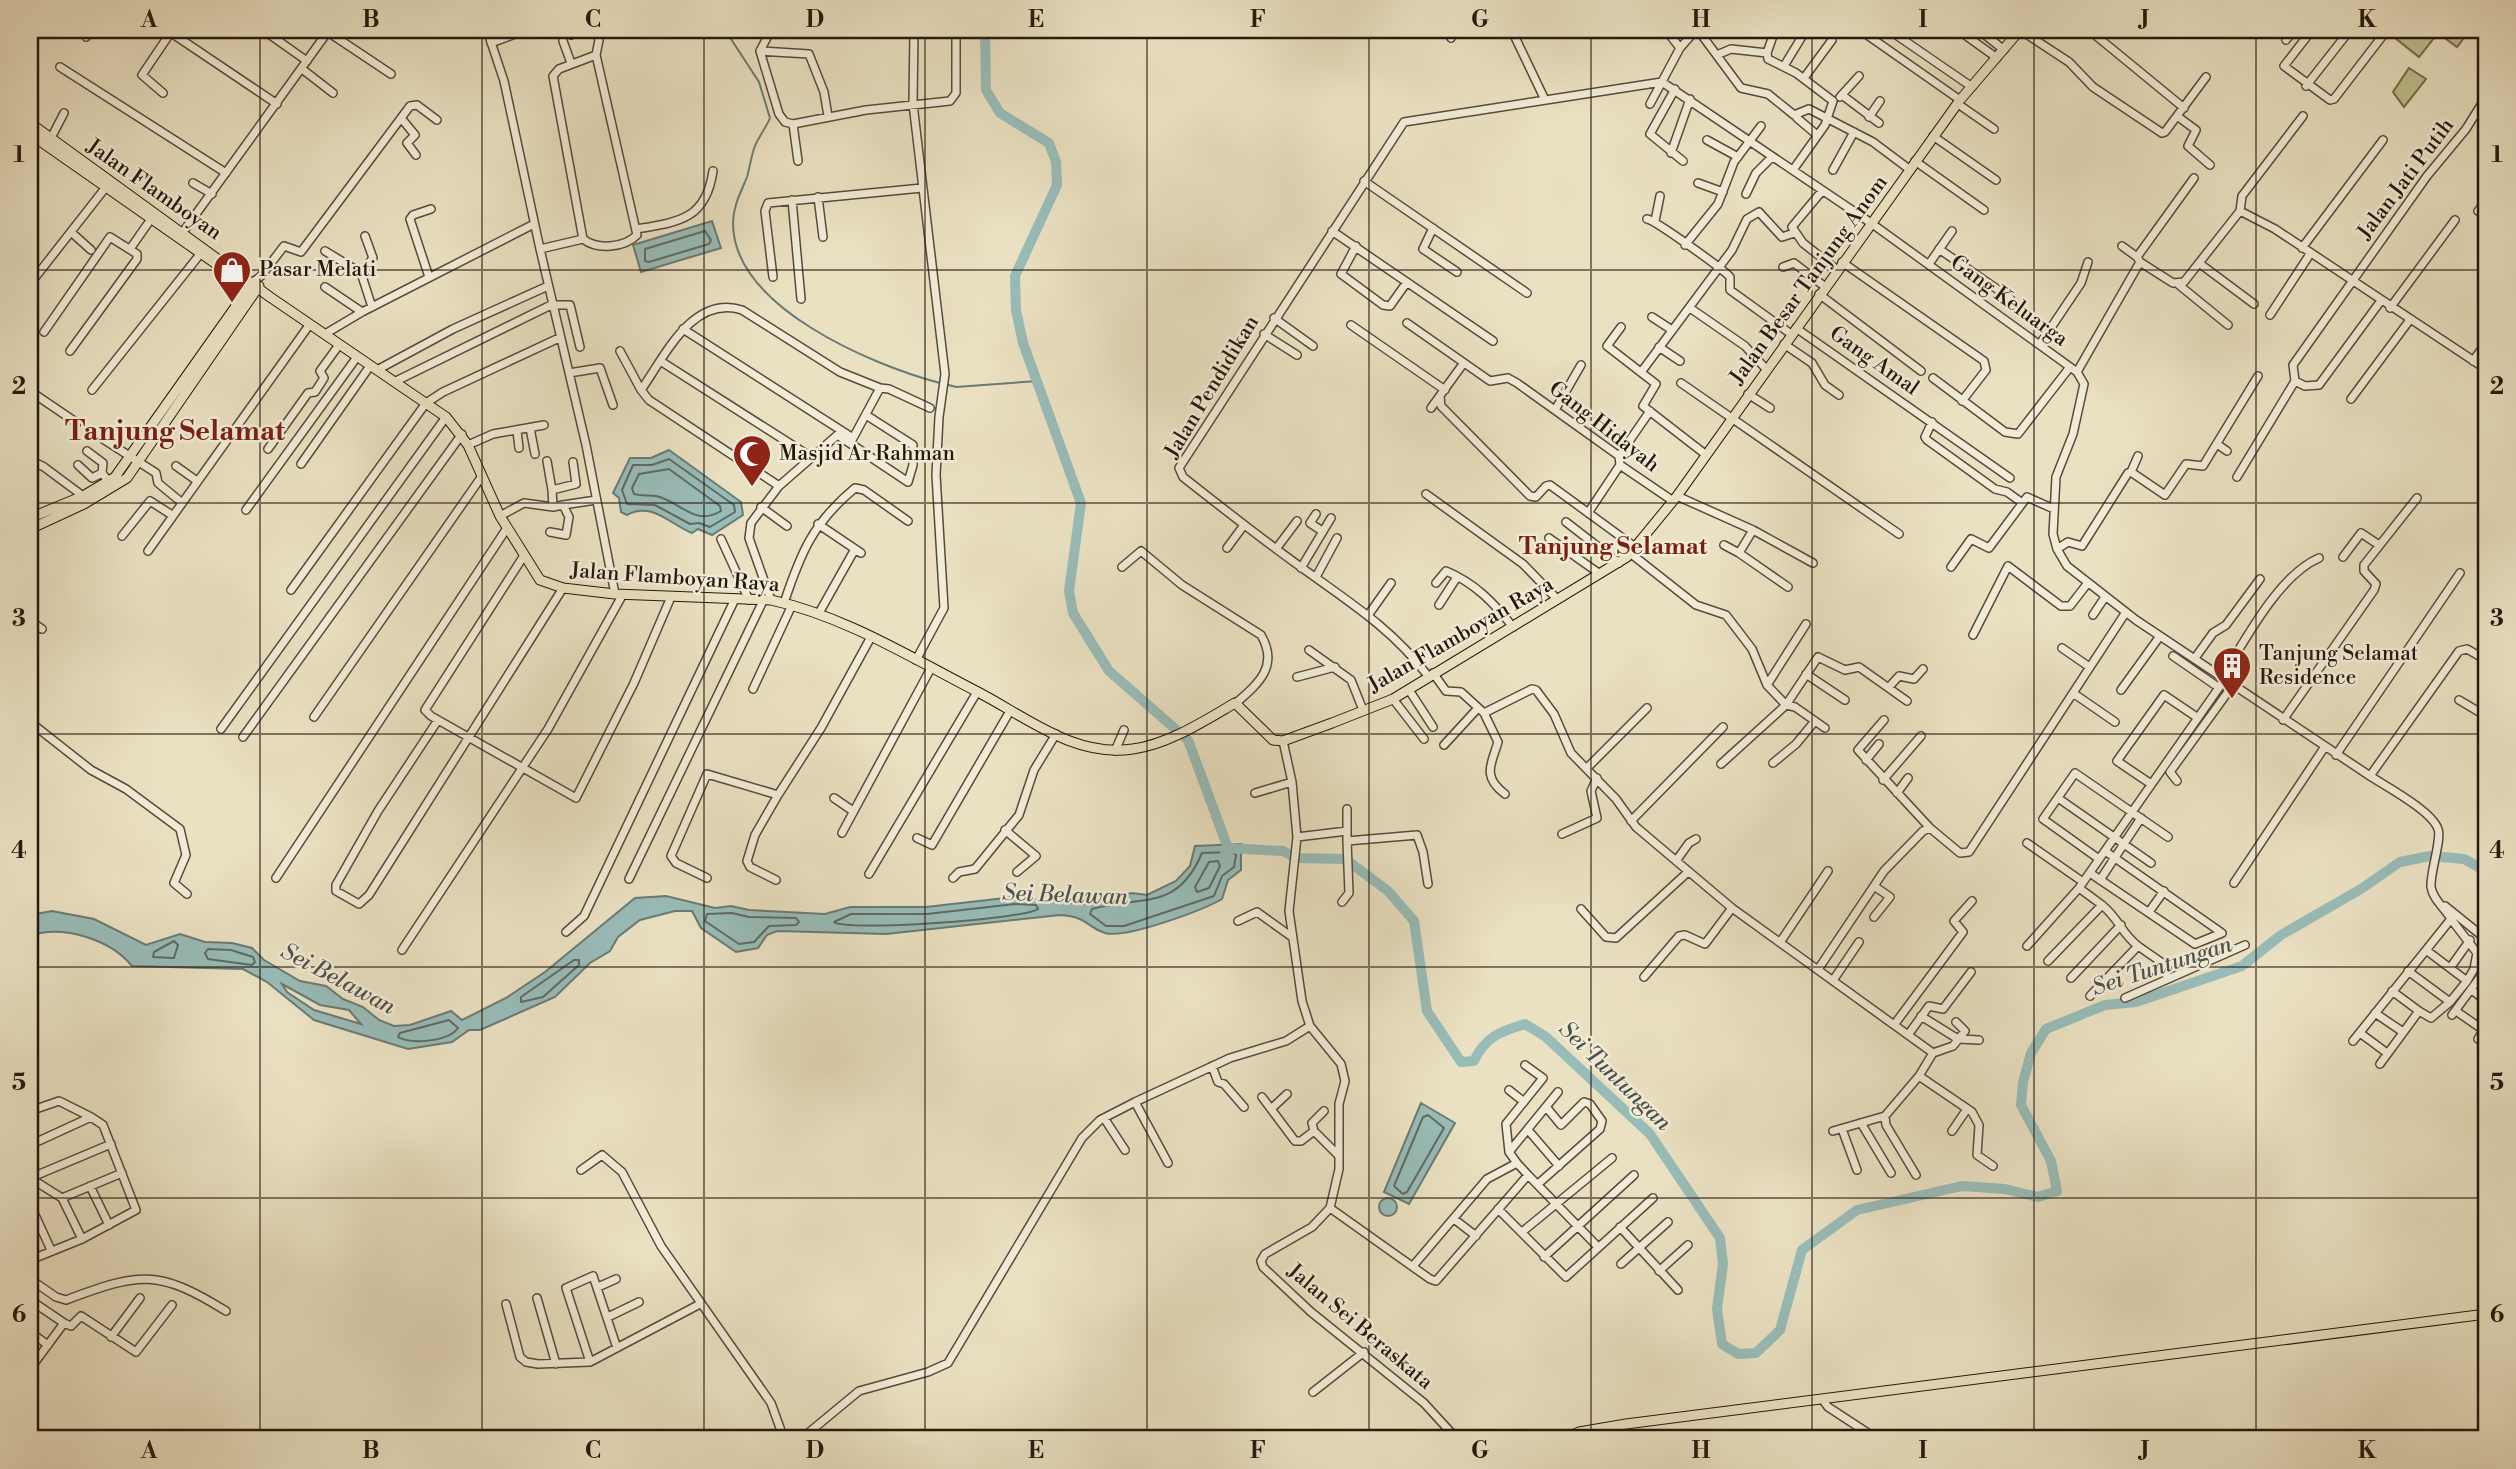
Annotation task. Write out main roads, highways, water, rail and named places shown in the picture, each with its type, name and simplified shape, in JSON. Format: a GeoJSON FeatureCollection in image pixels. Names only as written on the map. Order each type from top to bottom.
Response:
{"type":"FeatureCollection","features":[{"type":"Feature","properties":{"kind":"main road","name":"Jalan Besar Tanjung Anom"},"geometry":{"type":"LineString","coordinates":[[1633,550],[1674,498],[1933,136],[2020,30]]}},
{"type":"Feature","properties":{"kind":"main road","name":"Jalan Flamboyan"},"geometry":{"type":"LineString","coordinates":[[30,123],[36,135],[106,187],[201,253],[255,284]]}},
{"type":"Feature","properties":{"kind":"main road","name":"Jalan Flamboyan"},"geometry":{"type":"LineString","coordinates":[[36,135],[51,138],[255,284]]}},
{"type":"Feature","properties":{"kind":"main road","name":"Jalan Flamboyan Raya"},"geometry":{"type":"LineString","coordinates":[[255,284],[339,345],[446,416],[468,444],[500,516],[523,557],[540,580],[563,588],[619,594],[734,601],[767,600],[819,613],[872,637],[1080,745],[1115,751],[1150,746],[1236,703],[1262,733],[1273,740],[1283,741],[1394,699],[1431,674],[1619,563],[1633,550]]}},
{"type":"Feature","properties":{"kind":"main road"},"geometry":{"type":"LineString","coordinates":[[30,529],[121,484],[255,284]]}},
{"type":"Feature","properties":{"kind":"main road"},"geometry":{"type":"LineString","coordinates":[[30,518],[109,482],[135,460]]}},
{"type":"Feature","properties":{"kind":"main road"},"geometry":{"type":"LineString","coordinates":[[1562,1439],[1579,1432],[1626,1424],[2486,1314]]}},
{"type":"Feature","properties":{"kind":"water"},"geometry":{"type":"Polygon","coordinates":[[[712,221],[721,248],[641,272],[633,245],[712,221]]]}},
{"type":"Feature","properties":{"kind":"water"},"geometry":{"type":"Polygon","coordinates":[[[669,450],[741,502],[743,515],[712,535],[698,529],[692,533],[653,512],[636,511],[627,515],[621,512],[619,498],[613,493],[630,458],[651,458],[669,450]]]}},
{"type":"Feature","properties":{"kind":"water","name":"Sei Belawan"},"geometry":{"type":"Polygon","coordinates":[[[1241,844],[1241,870],[1228,880],[1222,899],[1146,928],[1115,934],[1105,933],[1077,918],[1060,915],[886,934],[777,931],[767,935],[758,948],[736,952],[701,928],[692,911],[675,911],[640,920],[618,937],[610,951],[590,963],[555,997],[480,1030],[469,1030],[452,1042],[408,1049],[314,1020],[267,982],[243,969],[132,966],[112,949],[86,937],[57,932],[30,936],[30,915],[52,911],[94,919],[146,945],[180,934],[205,942],[232,943],[252,948],[264,960],[300,981],[326,986],[343,999],[363,1007],[379,1020],[394,1026],[410,1025],[451,1011],[462,1020],[506,998],[545,972],[635,898],[666,896],[715,908],[731,906],[749,910],[825,914],[850,907],[926,907],[1014,897],[1085,904],[1132,893],[1147,895],[1176,881],[1190,866],[1195,846],[1241,844]],[[282,984],[287,992],[314,1010],[361,1024],[349,1010],[320,1005],[282,984]]]}},
{"type":"Feature","properties":{"kind":"water"},"geometry":{"type":"Polygon","coordinates":[[[1421,1103],[1455,1123],[1409,1204],[1384,1192],[1421,1103]]]}},
{"type":"Feature","properties":{"kind":"water"},"geometry":{"type":"Polygon","coordinates":[[[1388,1198],[1394,1201],[1397,1207],[1394,1213],[1388,1216],[1382,1213],[1379,1207],[1382,1201],[1388,1198]]]}},
{"type":"Feature","properties":{"kind":"waterway"},"geometry":{"type":"LineString","coordinates":[[736,30],[731,39],[759,82],[770,118],[755,146],[734,211],[733,223],[739,253],[756,281],[781,306],[811,328],[879,362],[940,383]]}},
{"type":"Feature","properties":{"kind":"waterway","name":"Sei Belawan"},"geometry":{"type":"LineString","coordinates":[[985,30],[986,90],[1000,113],[1049,143],[1056,162],[1057,185],[1015,276],[1016,310],[1023,343],[1081,503],[1069,591],[1073,613],[1109,671],[1188,740],[1228,848],[1224,856]]}},
{"type":"Feature","properties":{"kind":"waterway"},"geometry":{"type":"LineString","coordinates":[[945,384],[956,387],[1038,381]]}},
{"type":"Feature","properties":{"kind":"waterway","name":"Sei Tuntungan"},"geometry":{"type":"LineString","coordinates":[[1228,848],[1283,851],[1297,858],[1345,859],[1388,891],[1414,921],[1427,1011],[1461,1062],[1474,1061],[1483,1046],[1495,1036],[1525,1024],[1546,1037],[1650,1134],[1720,1238],[1723,1264],[1717,1309],[1722,1344],[1738,1354],[1756,1353],[1780,1330],[1802,1250],[1857,1210],[1962,1186],[2005,1189],[2038,1197],[2057,1191],[2051,1161],[2021,1105],[2023,1082],[2031,1053],[2046,1029],[2105,1005],[2136,1002],[2242,966],[2281,935],[2361,889],[2400,862],[2430,856],[2464,859],[2486,871]]}},
{"type":"Feature","properties":{"kind":"place","name":"Pasar Melati"},"geometry":{"type":"Point","coordinates":[232,304]}},
{"type":"Feature","properties":{"kind":"place","name":"Masjid Ar Rahman"},"geometry":{"type":"Point","coordinates":[752,488]}},
{"type":"Feature","properties":{"kind":"place","name":"Tanjung Selamat Residence"},"geometry":{"type":"Point","coordinates":[2232,700]}},
{"type":"Feature","properties":{"kind":"district","name":"Tanjung Selamat"},"geometry":{"type":"Point","coordinates":[175,431]}},
{"type":"Feature","properties":{"kind":"district","name":"Tanjung Selamat"},"geometry":{"type":"Point","coordinates":[1613,547]}}]}
